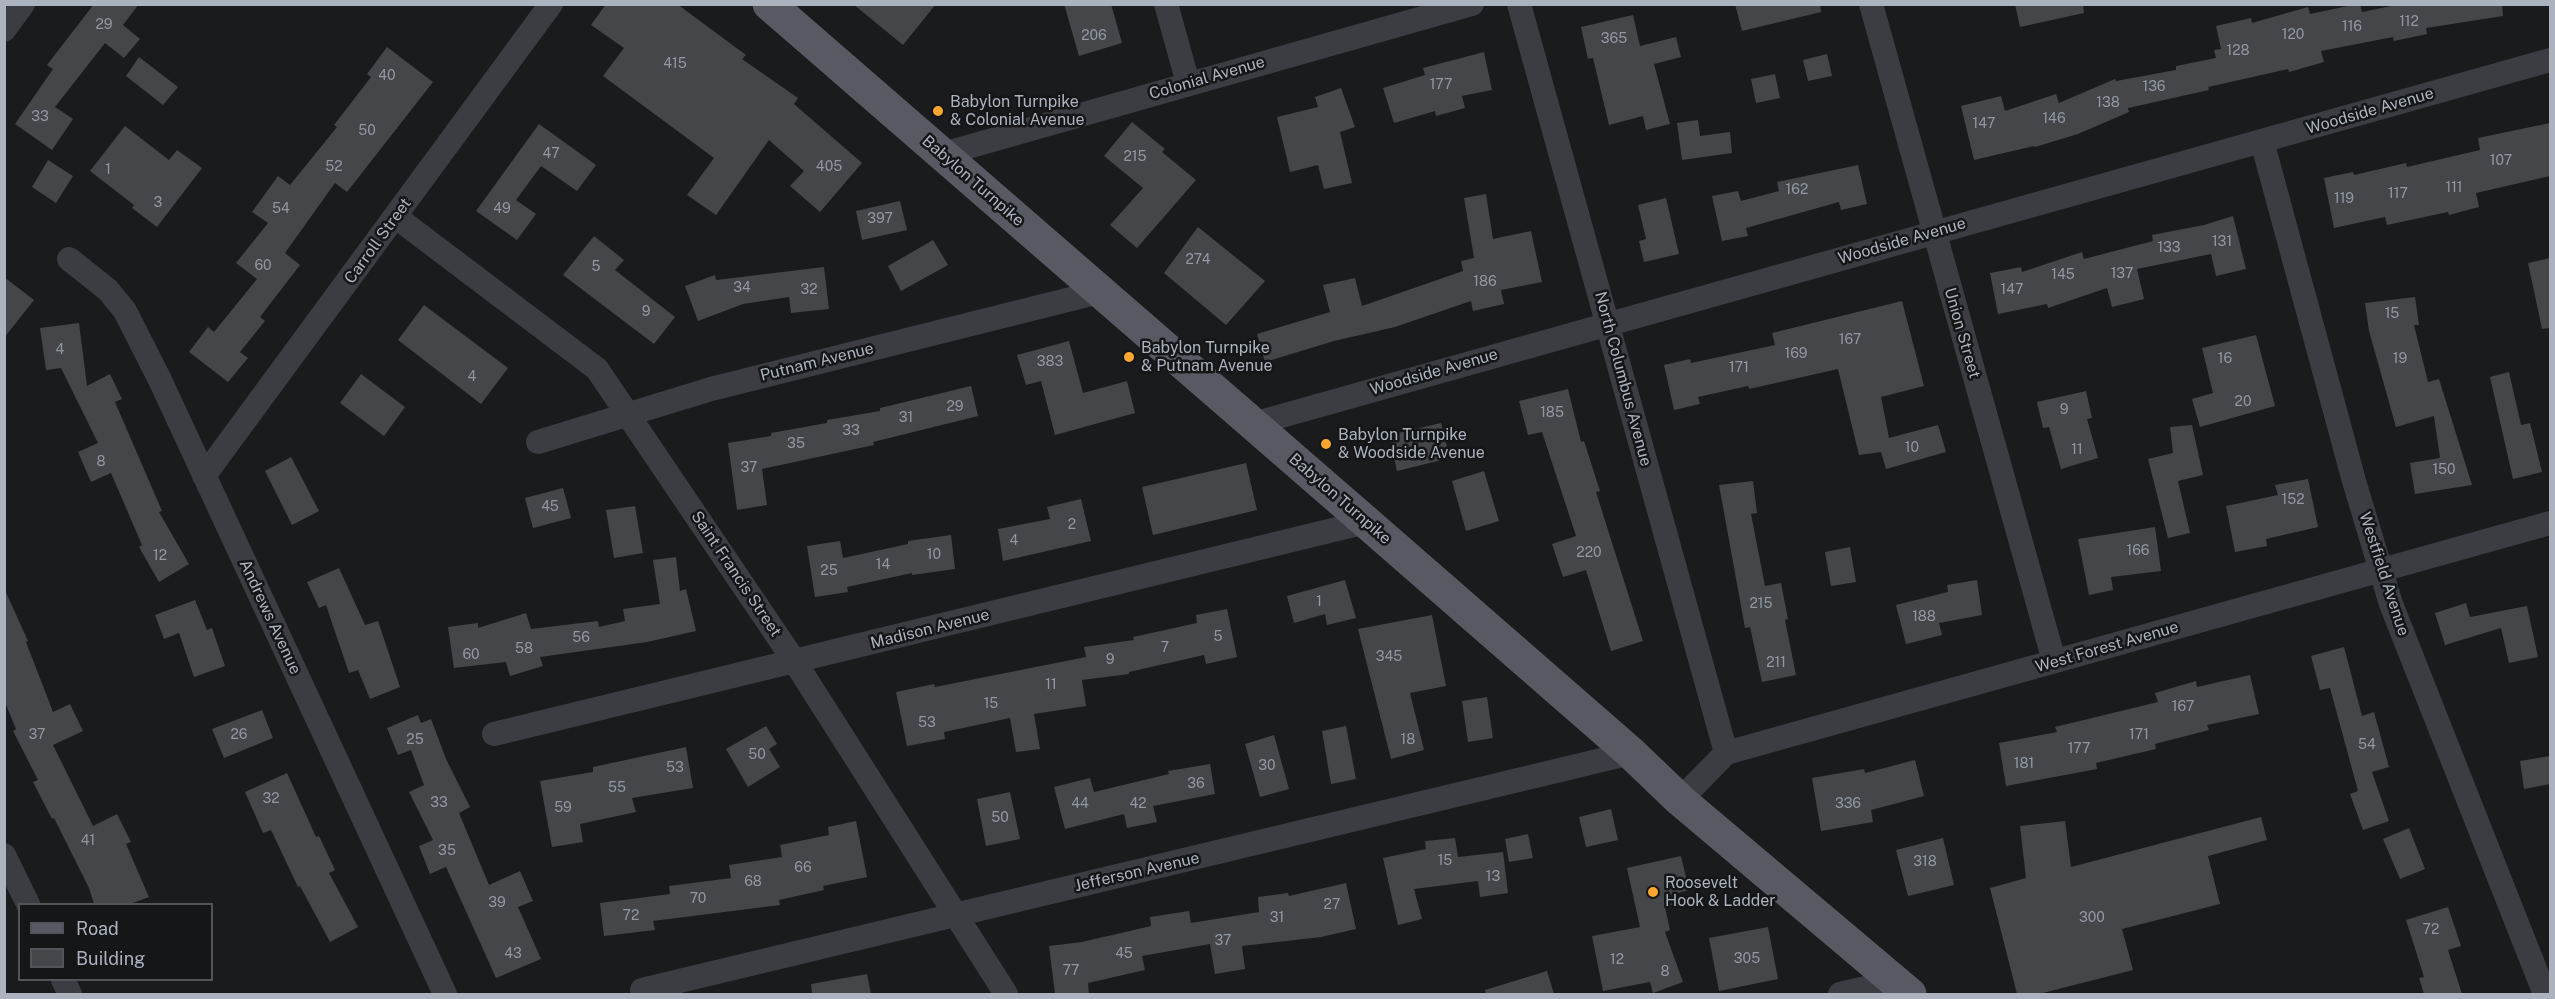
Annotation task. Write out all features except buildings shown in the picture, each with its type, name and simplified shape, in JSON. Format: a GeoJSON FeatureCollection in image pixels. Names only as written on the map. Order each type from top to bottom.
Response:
{"type":"FeatureCollection","features":[{"type":"Feature","properties":{"kind":"main road","name":"Babylon Turnpike"},"geometry":{"type":"LineString","coordinates":[[769,4],[1631,753],[1680,800],[1902,988]]}},
{"type":"Feature","properties":{"kind":"street"},"geometry":{"type":"LineString","coordinates":[[4,30],[23,4]]}},
{"type":"Feature","properties":{"kind":"street","name":"Carroll Street"},"geometry":{"type":"LineString","coordinates":[[204,476],[551,4]]}},
{"type":"Feature","properties":{"kind":"street"},"geometry":{"type":"LineString","coordinates":[[1166,4],[1188,83]]}},
{"type":"Feature","properties":{"kind":"street","name":"Colonial Avenue"},"geometry":{"type":"LineString","coordinates":[[943,154],[1472,4]]}},
{"type":"Feature","properties":{"kind":"street","name":"North Columbus Avenue"},"geometry":{"type":"LineString","coordinates":[[1520,4],[1726,753]]}},
{"type":"Feature","properties":{"kind":"street","name":"Union Street"},"geometry":{"type":"LineString","coordinates":[[1871,4],[2054,661]]}},
{"type":"Feature","properties":{"kind":"street","name":"Woodside Avenue"},"geometry":{"type":"LineString","coordinates":[[1253,424],[2550,60]]}},
{"type":"Feature","properties":{"kind":"street","name":"Westfield Avenue"},"geometry":{"type":"LineString","coordinates":[[2262,141],[2354,481],[2383,570],[2391,604],[2545,994]]}},
{"type":"Feature","properties":{"kind":"street","name":"Saint Francis Street"},"geometry":{"type":"LineString","coordinates":[[396,217],[597,369],[629,413],[795,663],[1006,994]]}},
{"type":"Feature","properties":{"kind":"street","name":"Andrews Avenue"},"geometry":{"type":"LineString","coordinates":[[69,259],[108,290],[125,311],[160,380],[445,994]]}},
{"type":"Feature","properties":{"kind":"street","name":"Putnam Avenue"},"geometry":{"type":"LineString","coordinates":[[538,442],[711,389],[1099,292]]}},
{"type":"Feature","properties":{"kind":"street","name":"Madison Avenue"},"geometry":{"type":"LineString","coordinates":[[494,734],[795,663],[1366,522]]}},
{"type":"Feature","properties":{"kind":"street","name":"West Forest Avenue"},"geometry":{"type":"LineString","coordinates":[[1680,800],[1726,753],[2550,523]]}},
{"type":"Feature","properties":{"kind":"street","name":"Jefferson Avenue"},"geometry":{"type":"LineString","coordinates":[[642,990],[1631,753]]}},
{"type":"Feature","properties":{"kind":"street"},"geometry":{"type":"LineString","coordinates":[[4,855],[28,903]]}},
{"type":"Feature","properties":{"kind":"street"},"geometry":{"type":"LineString","coordinates":[[1840,994],[1902,988]]}},
{"type":"Feature","properties":{"kind":"place","name":"Babylon Turnpike & Colonial Avenue"},"geometry":{"type":"Point","coordinates":[938,111]}},
{"type":"Feature","properties":{"kind":"place","name":"Babylon Turnpike & Putnam Avenue"},"geometry":{"type":"Point","coordinates":[1129,357]}},
{"type":"Feature","properties":{"kind":"place","name":"Babylon Turnpike & Woodside Avenue"},"geometry":{"type":"Point","coordinates":[1326,444]}},
{"type":"Feature","properties":{"kind":"place","name":"Roosevelt Hook & Ladder"},"geometry":{"type":"Point","coordinates":[1653,892]}}]}
